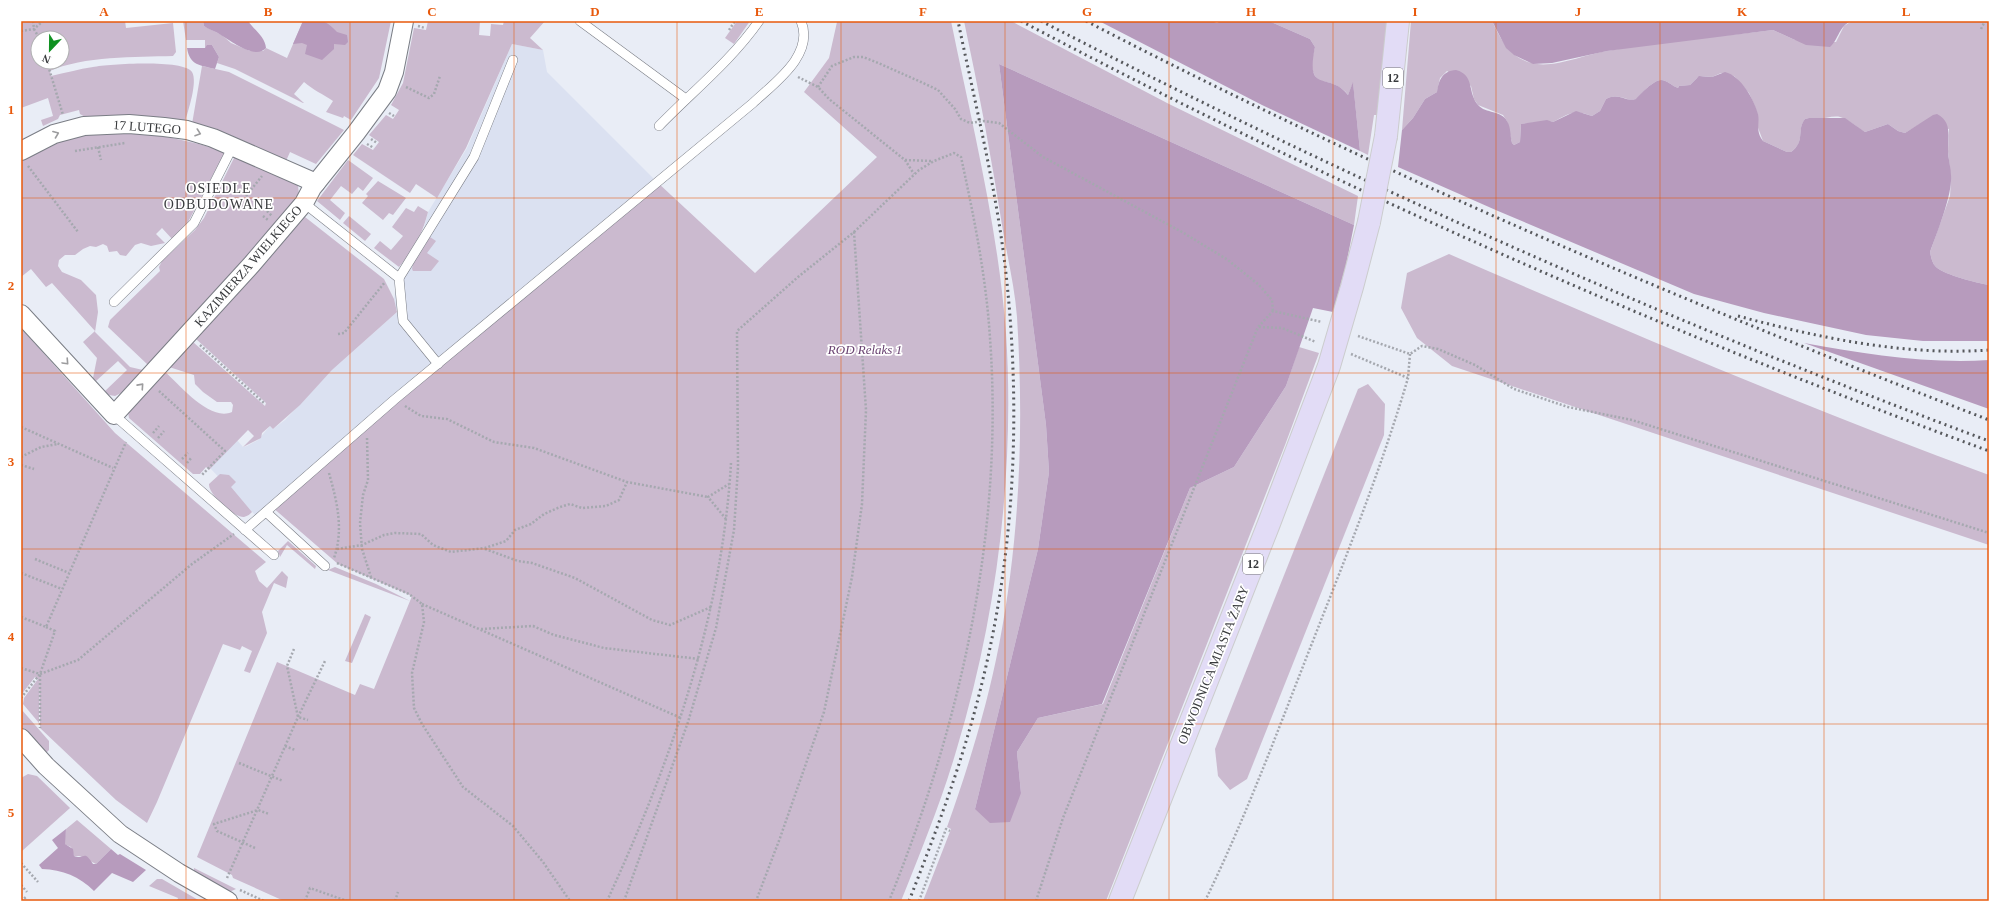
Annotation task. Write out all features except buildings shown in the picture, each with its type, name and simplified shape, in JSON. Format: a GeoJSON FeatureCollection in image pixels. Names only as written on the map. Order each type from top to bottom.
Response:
{"type":"FeatureCollection","features":[{"type":"Feature","properties":{"kind":"main road","name":"OBWODNICA MIASTA ŻARY"},"geometry":{"type":"LineString","coordinates":[[1120,901],[1268,526],[1329,366],[1369,222],[1386,136],[1398,21]]}},
{"type":"Feature","properties":{"kind":"street","name":"KAZIMIERZA WIELKIEGO"},"geometry":{"type":"LineString","coordinates":[[114,415],[241,277],[304,203],[316,183],[364,122],[387,90],[394,72],[404,21]]}},
{"type":"Feature","properties":{"kind":"street","name":"17 LUTEGO"},"geometry":{"type":"LineString","coordinates":[[27,156],[54,134],[68,129],[111,124],[178,128],[233,146],[316,183]]}},
{"type":"Feature","properties":{"kind":"street"},"geometry":{"type":"LineString","coordinates":[[21,314],[114,415]]}},
{"type":"Feature","properties":{"kind":"street"},"geometry":{"type":"LineString","coordinates":[[23,743],[120,834],[179,873],[228,901]]}},
{"type":"Feature","properties":{"kind":"lane"},"geometry":{"type":"LineString","coordinates":[[580,21],[686,99]]}},
{"type":"Feature","properties":{"kind":"lane"},"geometry":{"type":"LineString","coordinates":[[659,126],[686,99],[707,81],[741,46],[759,21]]}},
{"type":"Feature","properties":{"kind":"lane"},"geometry":{"type":"LineString","coordinates":[[246,530],[394,400],[753,103],[787,72],[800,50],[804,39],[801,21]]}},
{"type":"Feature","properties":{"kind":"lane"},"geometry":{"type":"LineString","coordinates":[[438,364],[403,321],[399,278],[474,157],[513,60]]}},
{"type":"Feature","properties":{"kind":"lane"},"geometry":{"type":"LineString","coordinates":[[114,302],[194,223],[233,146]]}},
{"type":"Feature","properties":{"kind":"lane"},"geometry":{"type":"LineString","coordinates":[[304,203],[399,278]]}},
{"type":"Feature","properties":{"kind":"lane"},"geometry":{"type":"LineString","coordinates":[[114,415],[274,555]]}},
{"type":"Feature","properties":{"kind":"lane"},"geometry":{"type":"LineString","coordinates":[[266,512],[329,563]]}},
{"type":"Feature","properties":{"kind":"path"},"geometry":{"type":"LineString","coordinates":[[33,21],[34,29]]}},
{"type":"Feature","properties":{"kind":"path"},"geometry":{"type":"LineString","coordinates":[[21,31],[34,29],[43,21]]}},
{"type":"Feature","properties":{"kind":"path"},"geometry":{"type":"LineString","coordinates":[[729,30],[735,21]]}},
{"type":"Feature","properties":{"kind":"path"},"geometry":{"type":"LineString","coordinates":[[1982,29],[1986,21]]}},
{"type":"Feature","properties":{"kind":"path"},"geometry":{"type":"LineString","coordinates":[[818,87],[832,66],[844,60],[863,57],[938,90],[955,109],[961,119],[970,123],[983,121],[1000,123],[1043,157],[1182,232],[1228,260],[1259,285],[1272,300],[1273,311],[1258,327],[1063,818],[1036,901]]}},
{"type":"Feature","properties":{"kind":"path"},"geometry":{"type":"LineString","coordinates":[[50,70],[65,118]]}},
{"type":"Feature","properties":{"kind":"path"},"geometry":{"type":"LineString","coordinates":[[787,72],[818,87],[829,99],[905,160],[914,174]]}},
{"type":"Feature","properties":{"kind":"path"},"geometry":{"type":"LineString","coordinates":[[400,84],[429,98],[434,94],[440,76]]}},
{"type":"Feature","properties":{"kind":"path"},"geometry":{"type":"LineString","coordinates":[[75,151],[125,143]]}},
{"type":"Feature","properties":{"kind":"path"},"geometry":{"type":"LineString","coordinates":[[98,147],[101,160]]}},
{"type":"Feature","properties":{"kind":"path"},"geometry":{"type":"LineString","coordinates":[[624,901],[688,722],[716,628],[734,530],[739,461],[737,331],[854,232],[914,174],[934,161],[954,153],[961,157],[980,251],[990,338],[992,413],[990,486],[985,541],[975,610],[958,694],[934,776],[889,901]]}},
{"type":"Feature","properties":{"kind":"path"},"geometry":{"type":"LineString","coordinates":[[27,156],[26,164],[78,232]]}},
{"type":"Feature","properties":{"kind":"path"},"geometry":{"type":"LineString","coordinates":[[905,160],[934,161]]}},
{"type":"Feature","properties":{"kind":"path"},"geometry":{"type":"LineString","coordinates":[[246,196],[267,170]]}},
{"type":"Feature","properties":{"kind":"path"},"geometry":{"type":"LineString","coordinates":[[756,901],[780,838],[824,712],[852,577],[862,504],[866,410],[854,232]]}},
{"type":"Feature","properties":{"kind":"path"},"geometry":{"type":"LineString","coordinates":[[338,334],[344,333],[382,286],[386,278]]}},
{"type":"Feature","properties":{"kind":"path"},"geometry":{"type":"LineString","coordinates":[[1273,311],[1322,322]]}},
{"type":"Feature","properties":{"kind":"path"},"geometry":{"type":"LineString","coordinates":[[1258,327],[1282,328],[1316,342]]}},
{"type":"Feature","properties":{"kind":"path"},"geometry":{"type":"LineString","coordinates":[[1358,336],[1410,354]]}},
{"type":"Feature","properties":{"kind":"path"},"geometry":{"type":"LineString","coordinates":[[194,340],[264,403]]}},
{"type":"Feature","properties":{"kind":"path"},"geometry":{"type":"LineString","coordinates":[[1410,354],[1422,346],[1438,349],[1475,366],[1514,388],[1555,402],[1632,420],[1989,533]]}},
{"type":"Feature","properties":{"kind":"path"},"geometry":{"type":"LineString","coordinates":[[1350,353],[1408,378]]}},
{"type":"Feature","properties":{"kind":"path"},"geometry":{"type":"LineString","coordinates":[[1205,901],[1233,841],[1307,656],[1390,439],[1408,378],[1410,354]]}},
{"type":"Feature","properties":{"kind":"path"},"geometry":{"type":"LineString","coordinates":[[157,389],[225,451],[204,474],[197,477]]}},
{"type":"Feature","properties":{"kind":"path"},"geometry":{"type":"LineString","coordinates":[[394,400],[421,416],[447,419],[494,442],[534,448],[627,482],[708,498],[726,520]]}},
{"type":"Feature","properties":{"kind":"path"},"geometry":{"type":"LineString","coordinates":[[367,423],[368,480],[363,495],[360,523],[362,545],[371,578]]}},
{"type":"Feature","properties":{"kind":"path"},"geometry":{"type":"LineString","coordinates":[[21,427],[113,468]]}},
{"type":"Feature","properties":{"kind":"path"},"geometry":{"type":"LineString","coordinates":[[46,627],[113,468],[126,442]]}},
{"type":"Feature","properties":{"kind":"path"},"geometry":{"type":"LineString","coordinates":[[21,457],[41,447],[59,443]]}},
{"type":"Feature","properties":{"kind":"path"},"geometry":{"type":"LineString","coordinates":[[324,461],[338,510],[340,530],[337,549],[329,563]]}},
{"type":"Feature","properties":{"kind":"path"},"geometry":{"type":"LineString","coordinates":[[607,901],[638,835],[681,718],[699,659],[711,607],[726,520],[730,463]]}},
{"type":"Feature","properties":{"kind":"path"},"geometry":{"type":"LineString","coordinates":[[21,465],[34,469]]}},
{"type":"Feature","properties":{"kind":"path"},"geometry":{"type":"LineString","coordinates":[[337,549],[362,545],[384,535],[395,533],[421,534],[433,545],[451,552],[485,548],[506,541],[515,530],[531,524],[544,514],[560,507],[570,504],[582,508],[606,506],[619,500],[627,482]]}},
{"type":"Feature","properties":{"kind":"path"},"geometry":{"type":"LineString","coordinates":[[708,498],[729,484]]}},
{"type":"Feature","properties":{"kind":"path"},"geometry":{"type":"LineString","coordinates":[[21,668],[40,674],[78,660],[192,564],[234,534]]}},
{"type":"Feature","properties":{"kind":"path"},"geometry":{"type":"LineString","coordinates":[[485,548],[518,561],[532,563],[575,578],[652,620],[670,625],[711,607]]}},
{"type":"Feature","properties":{"kind":"path"},"geometry":{"type":"LineString","coordinates":[[327,556],[329,563]]}},
{"type":"Feature","properties":{"kind":"path"},"geometry":{"type":"LineString","coordinates":[[35,559],[69,573]]}},
{"type":"Feature","properties":{"kind":"path"},"geometry":{"type":"LineString","coordinates":[[329,563],[409,594],[422,604],[681,718]]}},
{"type":"Feature","properties":{"kind":"path"},"geometry":{"type":"LineString","coordinates":[[21,573],[62,589]]}},
{"type":"Feature","properties":{"kind":"path"},"geometry":{"type":"LineString","coordinates":[[422,604],[424,622],[412,674],[414,708],[422,724],[463,787],[513,826],[543,862],[570,901]]}},
{"type":"Feature","properties":{"kind":"path"},"geometry":{"type":"LineString","coordinates":[[21,617],[55,631],[40,674],[21,698]]}},
{"type":"Feature","properties":{"kind":"path"},"geometry":{"type":"LineString","coordinates":[[480,629],[533,626],[554,635],[604,648],[699,659]]}},
{"type":"Feature","properties":{"kind":"path"},"geometry":{"type":"LineString","coordinates":[[294,649],[287,666],[298,717]]}},
{"type":"Feature","properties":{"kind":"path"},"geometry":{"type":"LineString","coordinates":[[227,878],[298,717],[325,661]]}},
{"type":"Feature","properties":{"kind":"path"},"geometry":{"type":"LineString","coordinates":[[40,674],[40,728]]}},
{"type":"Feature","properties":{"kind":"path"},"geometry":{"type":"LineString","coordinates":[[298,717],[308,720]]}},
{"type":"Feature","properties":{"kind":"path"},"geometry":{"type":"LineString","coordinates":[[285,746],[295,750]]}},
{"type":"Feature","properties":{"kind":"path"},"geometry":{"type":"LineString","coordinates":[[239,763],[283,781]]}},
{"type":"Feature","properties":{"kind":"path"},"geometry":{"type":"LineString","coordinates":[[255,848],[217,831],[214,824],[258,810],[269,814]]}},
{"type":"Feature","properties":{"kind":"path"},"geometry":{"type":"LineString","coordinates":[[919,901],[946,829],[950,831]]}},
{"type":"Feature","properties":{"kind":"path"},"geometry":{"type":"LineString","coordinates":[[21,864],[38,882]]}},
{"type":"Feature","properties":{"kind":"path"},"geometry":{"type":"LineString","coordinates":[[21,886],[27,892]]}},
{"type":"Feature","properties":{"kind":"path"},"geometry":{"type":"LineString","coordinates":[[305,901],[310,888],[347,901]]}},
{"type":"Feature","properties":{"kind":"path"},"geometry":{"type":"LineString","coordinates":[[395,901],[398,892]]}},
{"type":"Feature","properties":{"kind":"path"},"geometry":{"type":"LineString","coordinates":[[21,901],[26,897]]}},
{"type":"Feature","properties":{"kind":"shaded area"},"geometry":{"type":"Polygon","coordinates":[[[203,21],[248,21],[261,36],[266,48],[256,52],[243,48],[204,26],[203,21]]]}},
{"type":"Feature","properties":{"kind":"shaded area"},"geometry":{"type":"Polygon","coordinates":[[[303,21],[326,22],[337,32],[347,35],[348,42],[345,45],[334,44],[334,49],[322,60],[305,54],[307,45],[302,43],[293,44],[303,21]]]}},
{"type":"Feature","properties":{"kind":"shaded area"},"geometry":{"type":"Polygon","coordinates":[[[1099,21],[1211,21],[1217,23],[1221,21],[1269,21],[1310,39],[1315,47],[1313,72],[1316,77],[1341,88],[1348,95],[1353,82],[1360,151],[1262,105],[1099,21]]]}},
{"type":"Feature","properties":{"kind":"shaded area"},"geometry":{"type":"Polygon","coordinates":[[[1492,21],[1852,21],[1844,26],[1830,47],[1806,45],[1773,30],[1607,51],[1552,63],[1533,64],[1514,55],[1506,48],[1492,21]]]}},
{"type":"Feature","properties":{"kind":"shaded area"},"geometry":{"type":"Polygon","coordinates":[[[512,44],[543,50],[547,72],[657,182],[259,519],[210,468],[237,440],[243,447],[247,446],[258,440],[270,426],[273,429],[285,420],[332,370],[397,312],[394,299],[401,267],[423,232],[428,212],[467,148],[512,44]]]}},
{"type":"Feature","properties":{"kind":"shaded area"},"geometry":{"type":"Polygon","coordinates":[[[207,45],[212,45],[219,57],[215,69],[196,64],[188,54],[187,48],[205,48],[207,45]]]}},
{"type":"Feature","properties":{"kind":"shaded area"},"geometry":{"type":"Polygon","coordinates":[[[999,64],[1354,225],[1346,265],[1333,312],[1313,308],[1286,386],[1234,467],[1190,488],[1102,704],[1038,718],[1017,752],[1021,793],[1010,822],[990,823],[975,809],[1038,549],[1049,472],[1046,425],[999,64]]]}},
{"type":"Feature","properties":{"kind":"shaded area"},"geometry":{"type":"Polygon","coordinates":[[[1456,70],[1462,72],[1466,76],[1478,105],[1485,110],[1501,115],[1508,123],[1512,143],[1514,145],[1520,142],[1521,124],[1547,120],[1553,122],[1576,111],[1592,116],[1600,111],[1606,99],[1615,96],[1632,100],[1636,99],[1647,88],[1655,82],[1661,80],[1678,88],[1679,86],[1690,85],[1699,76],[1712,77],[1725,72],[1736,78],[1750,95],[1758,114],[1758,130],[1763,141],[1787,152],[1791,152],[1796,148],[1800,140],[1802,123],[1805,119],[1845,118],[1865,132],[1888,124],[1898,131],[1905,133],[1937,114],[1945,121],[1948,129],[1948,154],[1951,181],[1946,207],[1930,252],[1933,262],[1940,270],[1961,278],[1989,285],[1989,341],[1923,341],[1866,335],[1764,313],[1694,294],[1398,167],[1402,130],[1413,118],[1425,99],[1437,92],[1440,80],[1444,74],[1456,70]]]}},
{"type":"Feature","properties":{"kind":"shaded area"},"geometry":{"type":"Polygon","coordinates":[[[1804,343],[1896,357],[1943,361],[1989,360],[1989,409],[1804,343]]]}},
{"type":"Feature","properties":{"kind":"shaded area"},"geometry":{"type":"Polygon","coordinates":[[[66,829],[65,844],[73,849],[74,856],[86,856],[93,864],[96,864],[111,849],[118,855],[120,854],[146,870],[133,882],[112,873],[94,891],[82,881],[64,872],[42,869],[39,865],[58,848],[52,840],[66,829]]]}},
{"type":"Feature","properties":{"kind":"green space"},"geometry":{"type":"Polygon","coordinates":[[[21,21],[125,21],[126,28],[173,23],[176,52],[173,56],[110,58],[70,64],[70,30],[30,30],[30,70],[53,70],[50,71],[51,76],[102,66],[161,64],[175,65],[186,68],[192,72],[194,77],[192,97],[185,122],[87,118],[80,114],[79,110],[60,115],[58,119],[43,126],[41,120],[53,116],[48,98],[21,108],[21,21]]]}},
{"type":"Feature","properties":{"kind":"green space"},"geometry":{"type":"Polygon","coordinates":[[[183,21],[203,21],[204,26],[222,35],[231,43],[250,51],[263,51],[266,48],[287,58],[303,21],[391,21],[379,78],[351,120],[344,116],[343,118],[326,112],[333,101],[304,82],[294,94],[303,103],[235,69],[217,63],[219,57],[212,45],[205,48],[205,40],[186,40],[183,21]]]}},
{"type":"Feature","properties":{"kind":"green space"},"geometry":{"type":"Polygon","coordinates":[[[428,21],[480,21],[479,35],[490,36],[491,24],[503,25],[504,21],[545,21],[530,38],[543,50],[512,44],[466,148],[437,198],[416,184],[410,193],[353,155],[362,144],[373,150],[379,142],[369,135],[386,115],[393,119],[399,110],[391,105],[403,83],[414,28],[426,30],[428,21]]]}},
{"type":"Feature","properties":{"kind":"green space"},"geometry":{"type":"Polygon","coordinates":[[[737,21],[750,21],[734,44],[725,38],[737,21]]]}},
{"type":"Feature","properties":{"kind":"green space","name":"ROD Relaks 1"},"geometry":{"type":"Polygon","coordinates":[[[830,21],[951,21],[991,215],[1002,293],[1006,333],[1008,385],[1008,437],[1005,490],[1000,542],[992,595],[983,647],[971,698],[945,787],[901,901],[284,901],[233,878],[232,875],[197,857],[277,662],[355,695],[360,684],[374,689],[412,596],[338,564],[272,507],[657,182],[755,273],[877,157],[804,92],[829,58],[837,22],[830,21]]]}},
{"type":"Feature","properties":{"kind":"green space"},"geometry":{"type":"Polygon","coordinates":[[[964,21],[1011,21],[1169,104],[1358,196],[1354,225],[999,64],[1046,425],[1049,472],[1038,549],[975,809],[1021,793],[1017,752],[1038,718],[1103,704],[1190,488],[1234,467],[1286,386],[1299,347],[1319,353],[1285,445],[1106,901],[923,901],[951,829],[947,827],[976,737],[989,691],[999,645],[1012,564],[1016,522],[1020,440],[1019,358],[1016,306],[985,126],[964,21]]]}},
{"type":"Feature","properties":{"kind":"green space"},"geometry":{"type":"Polygon","coordinates":[[[1269,21],[1390,21],[1379,115],[1374,115],[1368,155],[1360,151],[1353,83],[1348,95],[1336,85],[1320,81],[1312,69],[1315,47],[1310,39],[1269,21]]]}},
{"type":"Feature","properties":{"kind":"green space"},"geometry":{"type":"Polygon","coordinates":[[[1411,21],[1492,21],[1499,35],[1512,53],[1524,61],[1550,64],[1627,48],[1773,30],[1795,40],[1836,42],[1844,26],[1852,21],[1989,21],[1989,285],[1969,281],[1946,273],[1936,267],[1931,258],[1930,252],[1950,196],[1951,180],[1948,151],[1949,129],[1920,124],[1905,133],[1898,131],[1888,124],[1865,132],[1844,118],[1840,117],[1817,119],[1809,118],[1805,119],[1802,123],[1800,140],[1796,148],[1791,152],[1787,152],[1763,141],[1757,125],[1758,115],[1749,93],[1734,76],[1721,73],[1712,77],[1702,76],[1697,78],[1690,85],[1679,86],[1678,88],[1665,81],[1661,80],[1655,82],[1637,99],[1633,100],[1615,96],[1606,99],[1600,111],[1592,116],[1576,112],[1568,114],[1553,122],[1549,121],[1521,124],[1520,142],[1514,145],[1512,143],[1507,121],[1503,115],[1478,105],[1474,99],[1471,86],[1447,71],[1440,78],[1437,92],[1425,99],[1413,118],[1402,130],[1411,21]]]}},
{"type":"Feature","properties":{"kind":"green space"},"geometry":{"type":"Polygon","coordinates":[[[202,66],[229,72],[344,130],[316,164],[290,152],[286,161],[192,124],[202,66]]]}},
{"type":"Feature","properties":{"kind":"green space"},"geometry":{"type":"Polygon","coordinates":[[[120,132],[173,138],[225,152],[188,222],[173,240],[162,228],[156,234],[165,243],[151,246],[141,243],[135,245],[126,256],[120,255],[117,251],[109,252],[107,246],[103,244],[96,247],[90,246],[75,255],[65,255],[59,260],[58,266],[62,272],[81,280],[96,295],[98,312],[95,332],[130,367],[143,370],[123,392],[115,396],[109,395],[105,391],[127,370],[118,361],[96,381],[93,378],[97,358],[83,342],[95,331],[52,283],[46,287],[31,269],[21,277],[21,161],[58,142],[82,134],[120,132]]]}},
{"type":"Feature","properties":{"kind":"green space"},"geometry":{"type":"Polygon","coordinates":[[[235,156],[294,182],[298,186],[299,194],[232,276],[148,365],[108,327],[110,320],[160,271],[159,267],[162,261],[195,230],[204,218],[235,156]]]}},
{"type":"Feature","properties":{"kind":"green space"},"geometry":{"type":"Polygon","coordinates":[[[348,160],[373,178],[363,191],[358,187],[352,194],[341,186],[330,200],[345,213],[340,220],[317,201],[348,160]]]}},
{"type":"Feature","properties":{"kind":"green space"},"geometry":{"type":"Polygon","coordinates":[[[378,181],[406,198],[393,215],[389,213],[383,220],[362,203],[368,196],[366,194],[378,181]]]}},
{"type":"Feature","properties":{"kind":"green space"},"geometry":{"type":"Polygon","coordinates":[[[418,206],[428,212],[426,220],[417,241],[399,267],[374,248],[380,241],[391,250],[403,236],[392,227],[406,208],[414,212],[418,206]]]}},
{"type":"Feature","properties":{"kind":"green space"},"geometry":{"type":"Polygon","coordinates":[[[349,216],[371,234],[365,241],[343,223],[349,216]]]}},
{"type":"Feature","properties":{"kind":"green space"},"geometry":{"type":"Polygon","coordinates":[[[305,217],[384,279],[394,299],[397,312],[332,370],[300,405],[273,429],[270,426],[262,433],[261,438],[243,447],[254,436],[248,430],[209,470],[206,467],[200,474],[193,474],[129,418],[128,412],[165,372],[196,401],[205,407],[214,412],[223,414],[232,412],[233,405],[231,402],[217,402],[203,392],[195,384],[194,375],[169,367],[193,342],[265,406],[266,403],[196,339],[305,217]]]}},
{"type":"Feature","properties":{"kind":"green space"},"geometry":{"type":"Polygon","coordinates":[[[430,237],[436,241],[427,253],[439,261],[431,271],[413,271],[413,264],[430,237]]]}},
{"type":"Feature","properties":{"kind":"green space"},"geometry":{"type":"Polygon","coordinates":[[[1449,254],[1785,396],[1989,475],[1989,545],[1452,366],[1417,338],[1401,308],[1407,273],[1449,254]]]}},
{"type":"Feature","properties":{"kind":"green space"},"geometry":{"type":"Polygon","coordinates":[[[21,328],[115,433],[266,562],[255,571],[259,581],[267,588],[282,571],[288,577],[286,588],[274,583],[262,612],[267,633],[250,673],[244,671],[252,651],[242,646],[240,650],[223,644],[147,823],[116,800],[40,728],[40,679],[39,723],[23,704],[24,698],[38,679],[35,677],[21,695],[21,328]]]}},
{"type":"Feature","properties":{"kind":"green space"},"geometry":{"type":"Polygon","coordinates":[[[1368,384],[1385,404],[1384,435],[1247,779],[1230,790],[1218,776],[1215,749],[1358,389],[1368,384]]]}},
{"type":"Feature","properties":{"kind":"green space"},"geometry":{"type":"Polygon","coordinates":[[[220,474],[229,475],[236,482],[231,487],[252,512],[249,515],[244,517],[234,514],[222,505],[213,494],[209,484],[220,474]]]}},
{"type":"Feature","properties":{"kind":"green space"},"geometry":{"type":"Polygon","coordinates":[[[288,541],[316,566],[315,569],[287,545],[280,557],[278,551],[288,541]]]}},
{"type":"Feature","properties":{"kind":"green space"},"geometry":{"type":"Polygon","coordinates":[[[335,567],[376,584],[410,601],[328,570],[335,567]]]}},
{"type":"Feature","properties":{"kind":"green space"},"geometry":{"type":"Polygon","coordinates":[[[365,614],[371,617],[352,663],[345,661],[365,614]]]}},
{"type":"Feature","properties":{"kind":"green space"},"geometry":{"type":"Polygon","coordinates":[[[21,709],[49,741],[49,750],[45,754],[21,728],[21,709]]]}},
{"type":"Feature","properties":{"kind":"green space"},"geometry":{"type":"Polygon","coordinates":[[[28,774],[37,776],[70,808],[22,851],[21,778],[28,774]]]}},
{"type":"Feature","properties":{"kind":"green space"},"geometry":{"type":"Polygon","coordinates":[[[77,820],[111,849],[96,864],[80,856],[74,856],[71,847],[64,844],[66,829],[77,820]]]}},
{"type":"Feature","properties":{"kind":"green space"},"geometry":{"type":"Polygon","coordinates":[[[194,868],[236,889],[227,893],[194,871],[194,868]]]}},
{"type":"Feature","properties":{"kind":"green space"},"geometry":{"type":"Polygon","coordinates":[[[157,879],[162,879],[200,901],[177,901],[178,898],[149,886],[157,879]]]}},
{"type":"Feature","properties":{"kind":"railway"},"geometry":{"type":"LineString","coordinates":[[909,901],[957,771],[980,691],[1001,590],[1012,488],[1014,437],[1013,386],[1007,283],[992,184],[958,21]]}},
{"type":"Feature","properties":{"kind":"railway"},"geometry":{"type":"LineString","coordinates":[[1021,21],[1257,141],[1498,252],[1619,305],[1742,356],[1989,451]]}},
{"type":"Feature","properties":{"kind":"railway"},"geometry":{"type":"LineString","coordinates":[[1041,21],[1273,137],[1509,245],[1627,297],[1747,347],[1989,441]]}},
{"type":"Feature","properties":{"kind":"railway"},"geometry":{"type":"LineString","coordinates":[[1086,21],[1307,131],[1532,233],[1759,329],[1989,420]]}},
{"type":"Feature","properties":{"kind":"railway"},"geometry":{"type":"LineString","coordinates":[[1738,316],[1862,344],[1925,350],[1989,350]]}},
{"type":"Feature","properties":{"kind":"district","name":"OSIEDLE ODBUDOWANE"},"geometry":{"type":"Point","coordinates":[219,196]}}]}
